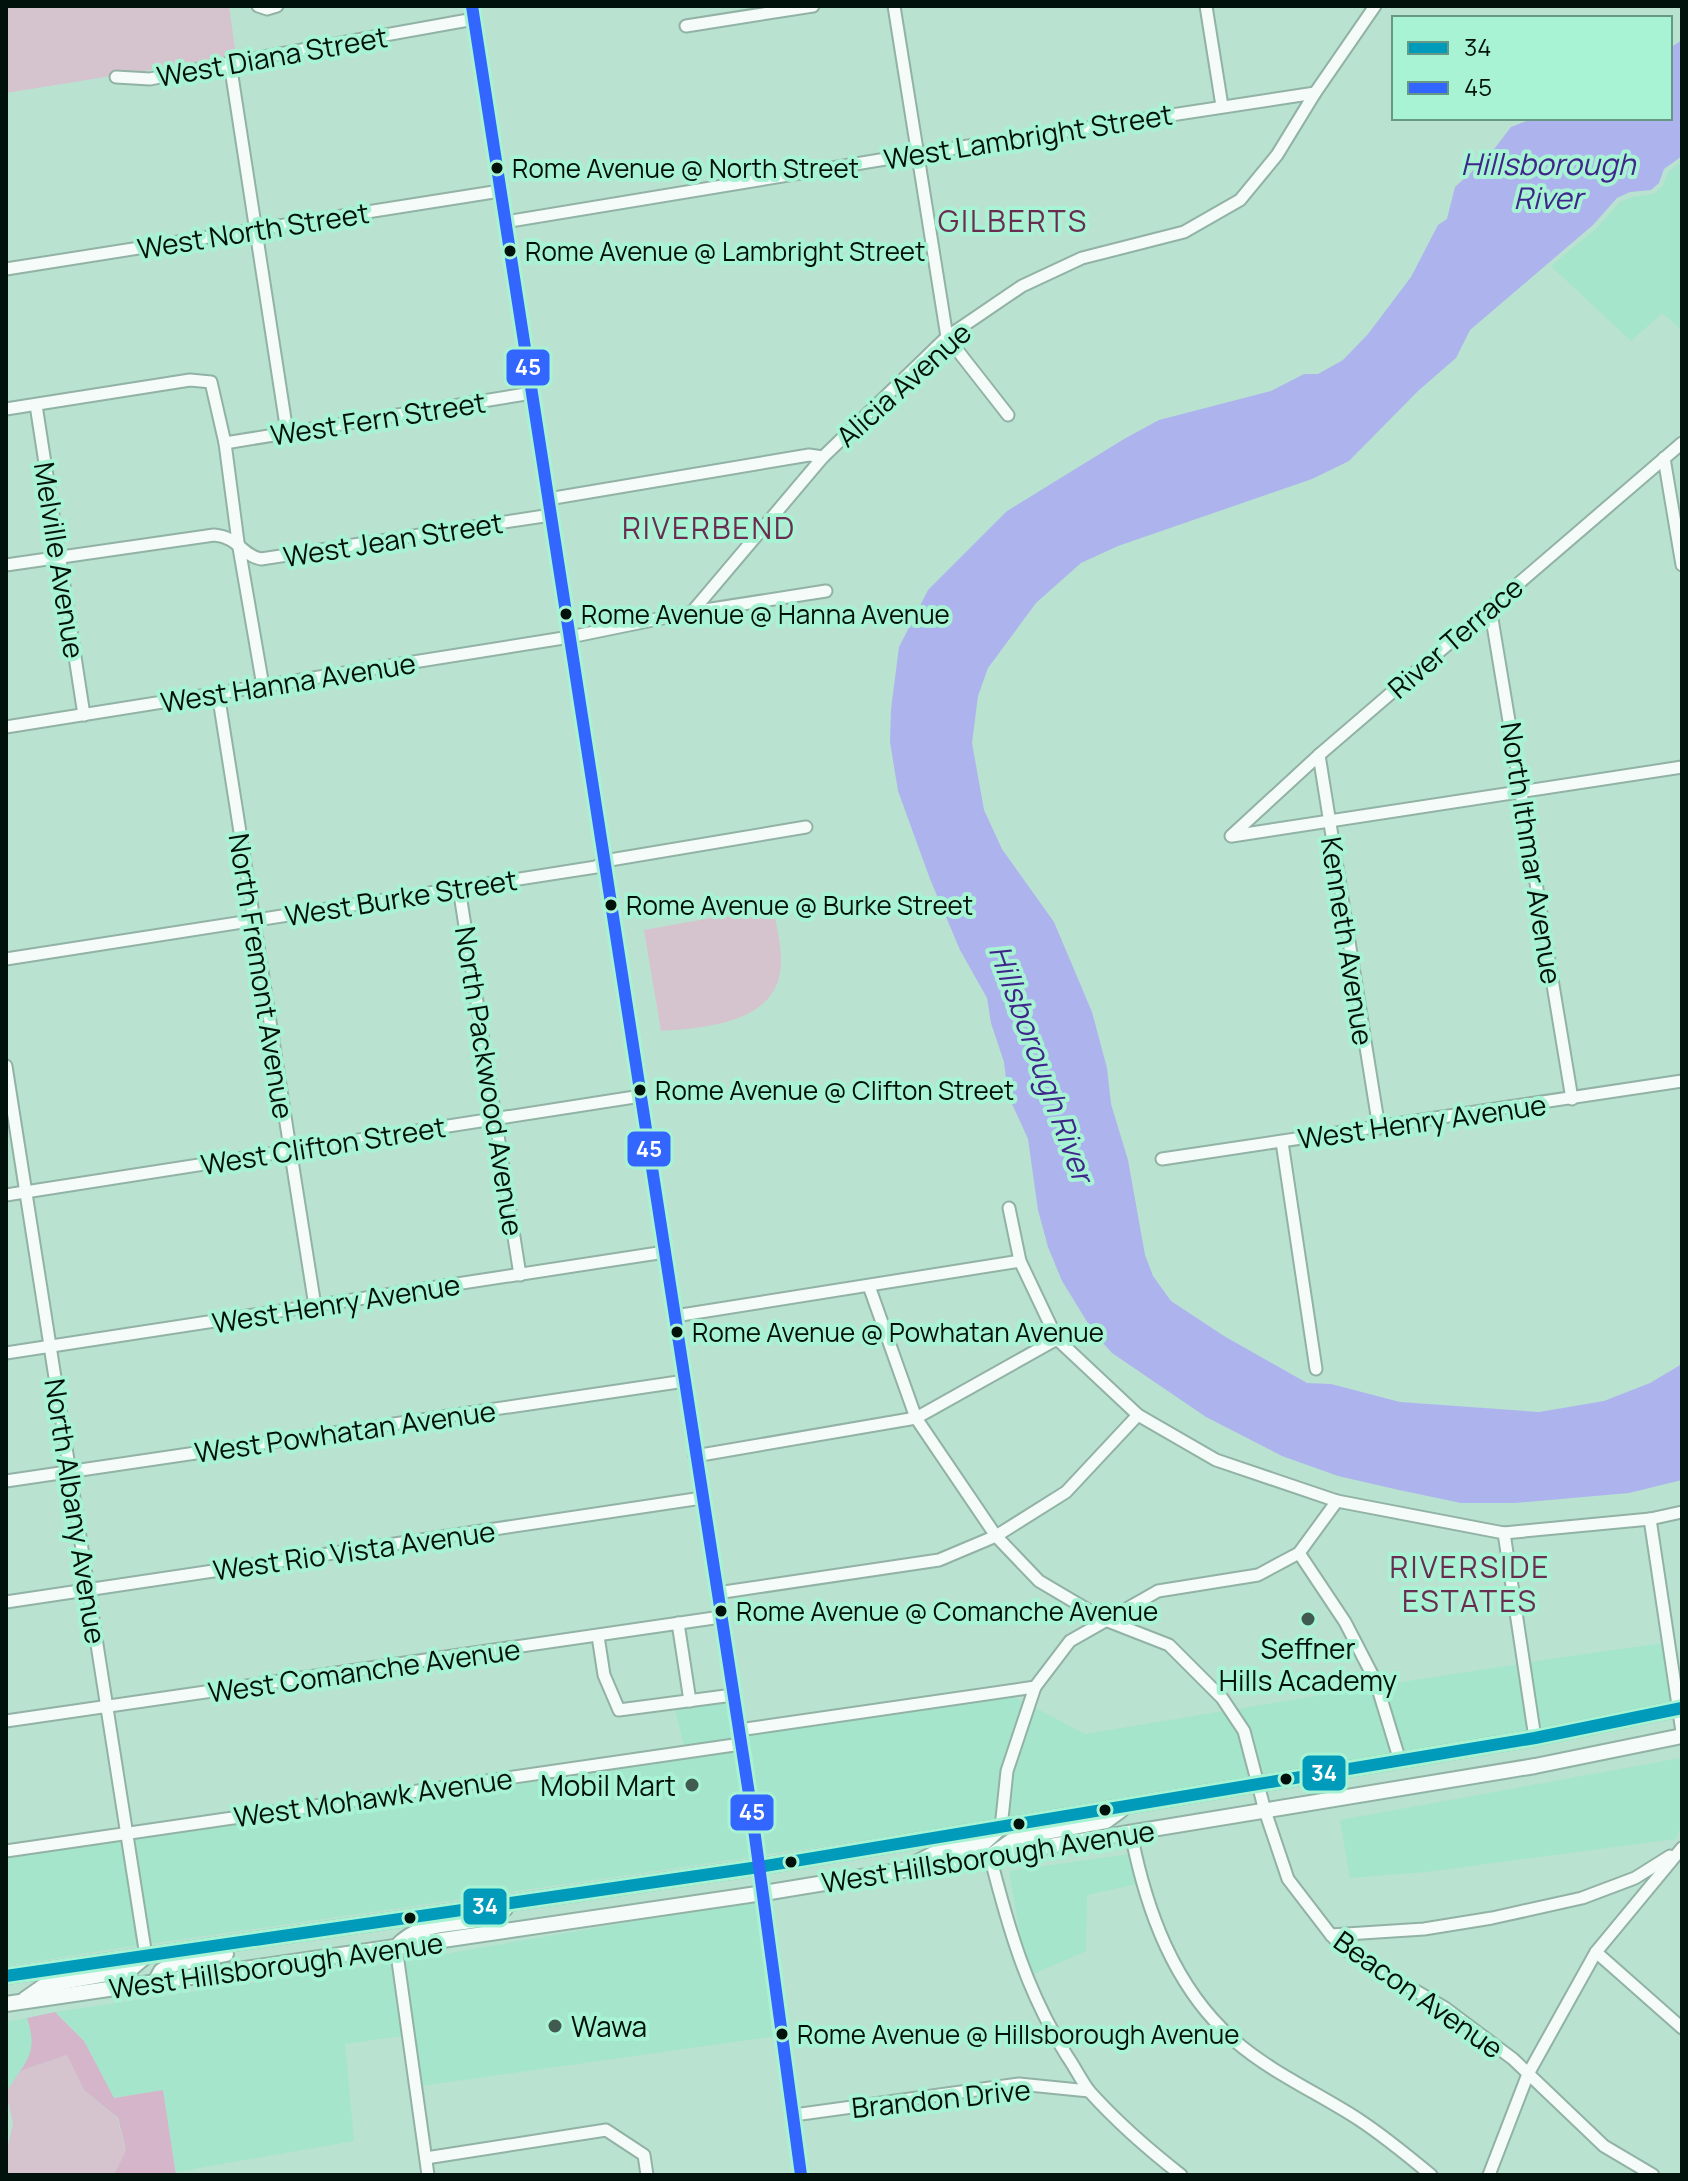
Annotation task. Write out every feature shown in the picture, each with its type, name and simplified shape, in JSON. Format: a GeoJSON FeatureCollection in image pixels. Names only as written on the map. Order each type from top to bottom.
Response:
{"type":"FeatureCollection","features":[{"type":"Feature","properties":{"kind":"main road","name":"West Hillsborough Avenue"},"geometry":{"type":"LineString","coordinates":[[6,1976],[759,1867],[1259,1786],[1535,1738],[1680,1708]]}},
{"type":"Feature","properties":{"kind":"main road","name":"West Hillsborough Avenue"},"geometry":{"type":"LineString","coordinates":[[6,2004],[764,1893],[1535,1766],[1682,1734]]}},
{"type":"Feature","properties":{"kind":"main road"},"geometry":{"type":"LineString","coordinates":[[990,1856],[1017,1837],[1106,1821],[1124,1807]]}},
{"type":"Feature","properties":{"kind":"main road"},"geometry":{"type":"LineString","coordinates":[[903,1870],[941,1850],[985,1842],[1001,1828]]}},
{"type":"Feature","properties":{"kind":"main road"},"geometry":{"type":"LineString","coordinates":[[396,1947],[417,1930],[483,1918],[500,1913],[515,1902]]}},
{"type":"Feature","properties":{"kind":"main road"},"geometry":{"type":"LineString","coordinates":[[155,1982],[161,1971],[171,1965],[238,1951],[246,1948],[249,1941]]}},
{"type":"Feature","properties":{"kind":"main road"},"geometry":{"type":"LineString","coordinates":[[23,2001],[45,1985],[123,1971],[132,1968],[146,1956]]}},
{"type":"Feature","properties":{"kind":"street"},"geometry":{"type":"LineString","coordinates":[[258,6],[267,9],[277,6]]}},
{"type":"Feature","properties":{"kind":"street"},"geometry":{"type":"LineString","coordinates":[[472,6],[764,1893],[801,2175]]}},
{"type":"Feature","properties":{"kind":"street"},"geometry":{"type":"LineString","coordinates":[[686,26],[813,6]]}},
{"type":"Feature","properties":{"kind":"street"},"geometry":{"type":"LineString","coordinates":[[894,6],[947,337],[1008,415]]}},
{"type":"Feature","properties":{"kind":"street"},"geometry":{"type":"LineString","coordinates":[[1206,6],[1222,106]]}},
{"type":"Feature","properties":{"kind":"street","name":"Alicia Avenue"},"geometry":{"type":"LineString","coordinates":[[692,612],[823,457],[947,337],[1022,286],[1070,264],[1184,232],[1240,200],[1277,155],[1375,6]]}},
{"type":"Feature","properties":{"kind":"street","name":"West Diana Street"},"geometry":{"type":"LineString","coordinates":[[116,77],[150,79],[474,19]]}},
{"type":"Feature","properties":{"kind":"street"},"geometry":{"type":"LineString","coordinates":[[230,63],[287,432]]}},
{"type":"Feature","properties":{"kind":"street","name":"West Lambright Street"},"geometry":{"type":"LineString","coordinates":[[505,222],[916,154],[1315,93]]}},
{"type":"Feature","properties":{"kind":"street","name":"West North Street"},"geometry":{"type":"LineString","coordinates":[[6,269],[500,191]]}},
{"type":"Feature","properties":{"kind":"street"},"geometry":{"type":"LineString","coordinates":[[6,409],[190,380],[211,382],[225,443],[238,542],[263,686]]}},
{"type":"Feature","properties":{"kind":"street","name":"West Fern Street"},"geometry":{"type":"LineString","coordinates":[[225,443],[532,393]]}},
{"type":"Feature","properties":{"kind":"street","name":"Melville Avenue"},"geometry":{"type":"LineString","coordinates":[[36,405],[84,715]]}},
{"type":"Feature","properties":{"kind":"street","name":"River Terrace"},"geometry":{"type":"LineString","coordinates":[[1328,822],[1231,836],[1319,755],[1682,443]]}},
{"type":"Feature","properties":{"kind":"street"},"geometry":{"type":"LineString","coordinates":[[548,499],[809,455],[823,457]]}},
{"type":"Feature","properties":{"kind":"street"},"geometry":{"type":"LineString","coordinates":[[1664,458],[1682,565]]}},
{"type":"Feature","properties":{"kind":"street","name":"West Jean Street"},"geometry":{"type":"LineString","coordinates":[[6,565],[214,535],[238,542],[251,557],[261,559],[551,515]]}},
{"type":"Feature","properties":{"kind":"street"},"geometry":{"type":"LineString","coordinates":[[570,637],[692,612],[826,591]]}},
{"type":"Feature","properties":{"kind":"street","name":"North Ithmar Avenue"},"geometry":{"type":"LineString","coordinates":[[1490,607],[1572,1099]]}},
{"type":"Feature","properties":{"kind":"street","name":"West Hanna Avenue"},"geometry":{"type":"LineString","coordinates":[[6,727],[570,637]]}},
{"type":"Feature","properties":{"kind":"street","name":"North Fremont Avenue"},"geometry":{"type":"LineString","coordinates":[[218,693],[315,1306]]}},
{"type":"Feature","properties":{"kind":"street","name":"Kenneth Avenue"},"geometry":{"type":"LineString","coordinates":[[1319,755],[1379,1128]]}},
{"type":"Feature","properties":{"kind":"street"},"geometry":{"type":"LineString","coordinates":[[1328,822],[1682,767]]}},
{"type":"Feature","properties":{"kind":"street","name":"West Burke Street"},"geometry":{"type":"LineString","coordinates":[[6,959],[596,867],[604,861],[806,827]]}},
{"type":"Feature","properties":{"kind":"street","name":"North Packwood Avenue"},"geometry":{"type":"LineString","coordinates":[[459,888],[520,1275]]}},
{"type":"Feature","properties":{"kind":"street","name":"North Albany Avenue"},"geometry":{"type":"LineString","coordinates":[[7,1074],[146,1956]]}},
{"type":"Feature","properties":{"kind":"street","name":"West Henry Avenue"},"geometry":{"type":"LineString","coordinates":[[1162,1159],[1682,1081]]}},
{"type":"Feature","properties":{"kind":"street","name":"West Clifton Street"},"geometry":{"type":"LineString","coordinates":[[6,1195],[641,1096]]}},
{"type":"Feature","properties":{"kind":"street"},"geometry":{"type":"LineString","coordinates":[[1282,1142],[1316,1369]]}},
{"type":"Feature","properties":{"kind":"street"},"geometry":{"type":"LineString","coordinates":[[1009,1208],[1020,1261],[1057,1339],[1138,1415],[1216,1460],[1337,1501],[1504,1533],[1650,1519],[1682,1512]]}},
{"type":"Feature","properties":{"kind":"street","name":"West Henry Avenue"},"geometry":{"type":"LineString","coordinates":[[6,1353],[665,1252]]}},
{"type":"Feature","properties":{"kind":"street"},"geometry":{"type":"LineString","coordinates":[[675,1316],[1020,1261]]}},
{"type":"Feature","properties":{"kind":"street","name":"Beacon Avenue"},"geometry":{"type":"LineString","coordinates":[[869,1286],[916,1418],[996,1536],[1039,1581],[1105,1620],[1169,1645],[1222,1698],[1244,1731],[1265,1811],[1288,1879],[1331,1935],[1344,1949],[1445,2008],[1513,2059],[1604,2146],[1653,2175]]}},
{"type":"Feature","properties":{"kind":"street"},"geometry":{"type":"LineString","coordinates":[[695,1456],[916,1418],[1057,1339]]}},
{"type":"Feature","properties":{"kind":"street","name":"West Powhatan Avenue"},"geometry":{"type":"LineString","coordinates":[[6,1481],[685,1381]]}},
{"type":"Feature","properties":{"kind":"street"},"geometry":{"type":"LineString","coordinates":[[717,1593],[939,1560],[996,1536],[1066,1492],[1138,1415]]}},
{"type":"Feature","properties":{"kind":"street","name":"West Rio Vista Avenue"},"geometry":{"type":"LineString","coordinates":[[6,1602],[702,1498]]}},
{"type":"Feature","properties":{"kind":"street"},"geometry":{"type":"LineString","coordinates":[[1001,1828],[1007,1771],[1035,1687],[1070,1641],[1158,1591],[1258,1575],[1299,1553],[1337,1501]]}},
{"type":"Feature","properties":{"kind":"street"},"geometry":{"type":"LineString","coordinates":[[1650,1519],[1682,1734]]}},
{"type":"Feature","properties":{"kind":"street"},"geometry":{"type":"LineString","coordinates":[[1504,1533],[1535,1738]]}},
{"type":"Feature","properties":{"kind":"street"},"geometry":{"type":"LineString","coordinates":[[1299,1553],[1345,1622],[1376,1682],[1400,1761]]}},
{"type":"Feature","properties":{"kind":"street","name":"West Comanche Avenue"},"geometry":{"type":"LineString","coordinates":[[6,1721],[721,1617]]}},
{"type":"Feature","properties":{"kind":"street"},"geometry":{"type":"LineString","coordinates":[[678,1623],[690,1701]]}},
{"type":"Feature","properties":{"kind":"street"},"geometry":{"type":"LineString","coordinates":[[598,1636],[604,1675],[619,1710],[733,1695]]}},
{"type":"Feature","properties":{"kind":"street"},"geometry":{"type":"LineString","coordinates":[[1669,1643],[1682,1641]]}},
{"type":"Feature","properties":{"kind":"street"},"geometry":{"type":"LineString","coordinates":[[739,1730],[1035,1687]]}},
{"type":"Feature","properties":{"kind":"street","name":"West Mohawk Avenue"},"geometry":{"type":"LineString","coordinates":[[6,1851],[741,1744]]}},
{"type":"Feature","properties":{"kind":"street"},"geometry":{"type":"LineString","coordinates":[[1131,1833],[1150,1914],[1179,1972],[1207,2012],[1234,2040],[1259,2059],[1357,2118],[1431,2175]]}},
{"type":"Feature","properties":{"kind":"street"},"geometry":{"type":"LineString","coordinates":[[1331,1935],[1424,1929],[1582,1898],[1635,1878],[1682,1848]]}},
{"type":"Feature","properties":{"kind":"street"},"geometry":{"type":"LineString","coordinates":[[1489,2175],[1528,2074],[1596,1952],[1682,1848]]}},
{"type":"Feature","properties":{"kind":"street"},"geometry":{"type":"LineString","coordinates":[[990,1856],[1031,1993],[1089,2091],[1154,2154],[1181,2175]]}},
{"type":"Feature","properties":{"kind":"street"},"geometry":{"type":"LineString","coordinates":[[396,1947],[428,2175]]}},
{"type":"Feature","properties":{"kind":"street"},"geometry":{"type":"LineString","coordinates":[[1596,1952],[1682,2028]]}},
{"type":"Feature","properties":{"kind":"street","name":"Brandon Drive"},"geometry":{"type":"LineString","coordinates":[[794,2115],[1019,2084],[1089,2091]]}},
{"type":"Feature","properties":{"kind":"street"},"geometry":{"type":"LineString","coordinates":[[426,2158],[606,2130],[644,2155],[647,2175]]}},
{"type":"Feature","properties":{"kind":"shaded area"},"geometry":{"type":"Polygon","coordinates":[[[6,6],[229,6],[236,56],[6,93],[6,6]]]}},
{"type":"Feature","properties":{"kind":"shaded area"},"geometry":{"type":"Polygon","coordinates":[[[1682,162],[1682,330],[1662,313],[1631,341],[1551,266],[1596,229],[1620,202],[1654,194],[1663,186],[1668,172],[1682,162]]]}},
{"type":"Feature","properties":{"kind":"shaded area"},"geometry":{"type":"Polygon","coordinates":[[[773,907],[781,964],[777,984],[768,999],[754,1010],[718,1024],[661,1031],[644,930],[773,907]]]}},
{"type":"Feature","properties":{"kind":"shaded area"},"geometry":{"type":"Polygon","coordinates":[[[1663,1643],[1672,1702],[1539,1730],[1529,1662],[1663,1643]]]}},
{"type":"Feature","properties":{"kind":"shaded area"},"geometry":{"type":"Polygon","coordinates":[[[1519,1664],[1529,1732],[1403,1753],[1382,1685],[1519,1664]]]}},
{"type":"Feature","properties":{"kind":"shaded area"},"geometry":{"type":"Polygon","coordinates":[[[1372,1687],[1392,1755],[1262,1777],[1249,1730],[1236,1709],[1372,1687]]]}},
{"type":"Feature","properties":{"kind":"shaded area"},"geometry":{"type":"Polygon","coordinates":[[[1012,1696],[1024,1702],[996,1821],[763,1855],[745,1736],[1012,1696]]]}},
{"type":"Feature","properties":{"kind":"shaded area"},"geometry":{"type":"Polygon","coordinates":[[[729,1702],[735,1739],[684,1746],[675,1709],[729,1702]]]}},
{"type":"Feature","properties":{"kind":"shaded area"},"geometry":{"type":"Polygon","coordinates":[[[1034,1707],[1085,1734],[1224,1711],[1239,1734],[1252,1778],[1007,1819],[1013,1772],[1034,1707]]]}},
{"type":"Feature","properties":{"kind":"shaded area"},"geometry":{"type":"Polygon","coordinates":[[[736,1751],[753,1857],[149,1944],[133,1838],[736,1751]]]}},
{"type":"Feature","properties":{"kind":"shaded area"},"geometry":{"type":"Polygon","coordinates":[[[1681,1758],[1682,1823],[1676,1839],[1426,1872],[1350,1878],[1340,1820],[1681,1758]]]}},
{"type":"Feature","properties":{"kind":"shaded area"},"geometry":{"type":"Polygon","coordinates":[[[123,1840],[139,1945],[6,1966],[6,1857],[123,1840]]]}},
{"type":"Feature","properties":{"kind":"shaded area"},"geometry":{"type":"Polygon","coordinates":[[[1130,1854],[1137,1884],[1087,1895],[1086,1951],[1031,1975],[1023,1952],[1009,1871],[1130,1854]]]}},
{"type":"Feature","properties":{"kind":"shaded area"},"geometry":{"type":"Polygon","coordinates":[[[758,1900],[777,2036],[421,2086],[404,1961],[758,1900]]]}},
{"type":"Feature","properties":{"kind":"shaded area"},"geometry":{"type":"Polygon","coordinates":[[[393,1962],[403,2036],[345,2044],[354,2141],[176,2172],[163,2090],[114,2098],[84,2041],[55,2012],[393,1962]]]}},
{"type":"Feature","properties":{"kind":"shaded area"},"geometry":{"type":"Polygon","coordinates":[[[55,2012],[84,2041],[114,2098],[163,2090],[176,2175],[114,2175],[126,2150],[118,2118],[84,2090],[67,2055],[20,2071],[31,2046],[27,2018],[55,2012]]]}},
{"type":"Feature","properties":{"kind":"shaded area"},"geometry":{"type":"Polygon","coordinates":[[[27,2018],[33,2040],[31,2056],[6,2092],[6,2022],[27,2018]]]}},
{"type":"Feature","properties":{"kind":"shaded area"},"geometry":{"type":"Polygon","coordinates":[[[67,2055],[84,2090],[117,2118],[126,2150],[114,2175],[6,2175],[6,2156],[13,2123],[6,2092],[20,2071],[67,2055]]]}},
{"type":"Feature","properties":{"kind":"water","name":"Hillsborough River"},"geometry":{"type":"Polygon","coordinates":[[[1682,40],[1682,156],[1664,169],[1659,183],[1651,190],[1630,192],[1617,198],[1593,225],[1470,330],[1456,358],[1418,391],[1349,461],[1312,479],[1118,546],[1081,563],[1036,603],[988,668],[978,696],[972,743],[984,810],[1002,849],[1054,922],[1092,1012],[1107,1068],[1111,1104],[1128,1160],[1145,1255],[1153,1276],[1171,1301],[1224,1336],[1307,1383],[1331,1384],[1400,1402],[1539,1412],[1604,1401],[1650,1383],[1682,1364],[1682,1480],[1629,1493],[1515,1503],[1461,1503],[1338,1476],[1282,1456],[1206,1417],[1112,1353],[1094,1333],[1062,1281],[1048,1247],[1038,1210],[1028,1139],[1008,1095],[1004,1062],[991,1023],[987,998],[960,950],[898,791],[890,742],[899,647],[928,590],[1007,511],[1159,420],[1271,391],[1304,374],[1318,374],[1343,360],[1368,334],[1411,277],[1438,225],[1447,219],[1455,187],[1488,157],[1511,127],[1529,120],[1672,120],[1672,47],[1682,40]]]}},
{"type":"Feature","properties":{"kind":"transit line","name":"45"},"geometry":{"type":"LineString","coordinates":[[472,6],[751,1807],[801,2175]]}},
{"type":"Feature","properties":{"kind":"transit line","name":"34"},"geometry":{"type":"LineString","coordinates":[[6,1976],[759,1867],[1535,1738],[1682,1708]]}},
{"type":"Feature","properties":{"kind":"place","name":"Rome Avenue @ North Street"},"geometry":{"type":"Point","coordinates":[497,168]}},
{"type":"Feature","properties":{"kind":"place","name":"Rome Avenue @ Lambright Street"},"geometry":{"type":"Point","coordinates":[510,251]}},
{"type":"Feature","properties":{"kind":"place","name":"Rome Avenue @ Hanna Avenue"},"geometry":{"type":"Point","coordinates":[566,614]}},
{"type":"Feature","properties":{"kind":"place","name":"Rome Avenue @ Burke Street"},"geometry":{"type":"Point","coordinates":[611,905]}},
{"type":"Feature","properties":{"kind":"place","name":"Rome Avenue @ Clifton Street"},"geometry":{"type":"Point","coordinates":[640,1090]}},
{"type":"Feature","properties":{"kind":"place","name":"Rome Avenue @ Powhatan Avenue"},"geometry":{"type":"Point","coordinates":[677,1332]}},
{"type":"Feature","properties":{"kind":"place","name":"Rome Avenue @ Comanche Avenue"},"geometry":{"type":"Point","coordinates":[721,1611]}},
{"type":"Feature","properties":{"kind":"place","name":"Seffner Hills Academy"},"geometry":{"type":"Point","coordinates":[1308,1619]}},
{"type":"Feature","properties":{"kind":"place","name":"Mobil Mart"},"geometry":{"type":"Point","coordinates":[692,1785]}},
{"type":"Feature","properties":{"kind":"place","name":"Wawa"},"geometry":{"type":"Point","coordinates":[555,2026]}},
{"type":"Feature","properties":{"kind":"place","name":"Rome Avenue @ Hillsborough Avenue"},"geometry":{"type":"Point","coordinates":[782,2034]}},
{"type":"Feature","properties":{"kind":"district","name":"GILBERTS"},"geometry":{"type":"Point","coordinates":[1013,220]}},
{"type":"Feature","properties":{"kind":"district","name":"RIVERBEND"},"geometry":{"type":"Point","coordinates":[709,527]}},
{"type":"Feature","properties":{"kind":"district","name":"RIVERSIDE ESTATES"},"geometry":{"type":"Point","coordinates":[1470,1583]}}]}
